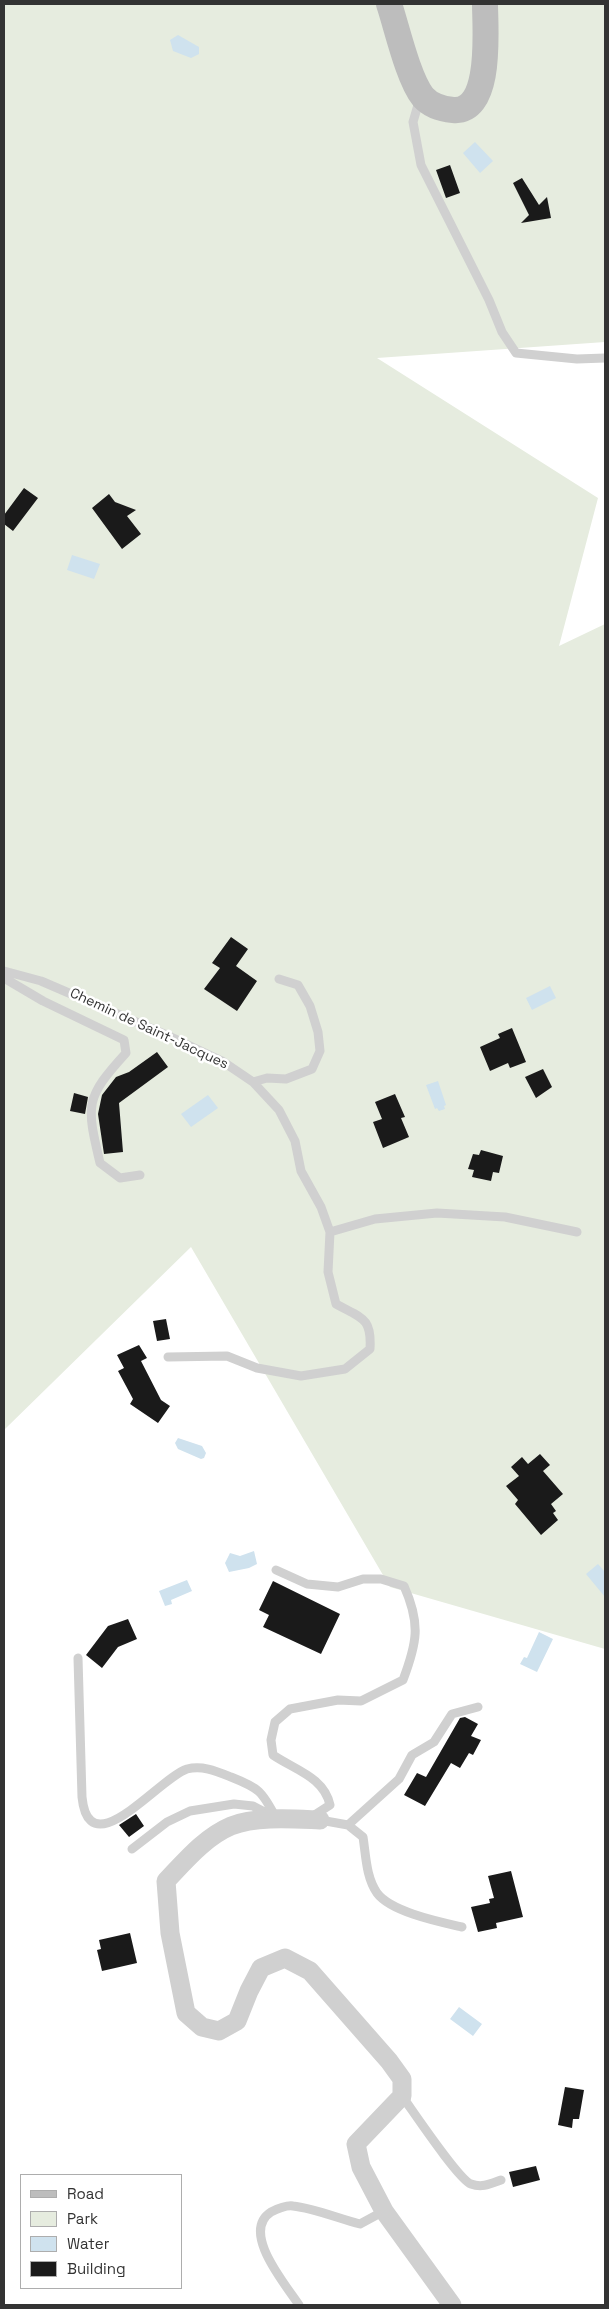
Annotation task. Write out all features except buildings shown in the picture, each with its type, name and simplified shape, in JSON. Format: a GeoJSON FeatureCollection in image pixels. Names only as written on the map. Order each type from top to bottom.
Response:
{"type":"FeatureCollection","features":[{"type":"Feature","properties":{"kind":"street"},"geometry":{"type":"LineString","coordinates":[[389,4],[413,77],[421,93],[438,108],[457,110],[473,101],[482,82],[486,58],[485,4]]}},
{"type":"Feature","properties":{"kind":"street"},"geometry":{"type":"LineString","coordinates":[[314,1820],[276,1818],[231,1826],[195,1850],[166,1881],[170,1933],[186,2013],[202,2027],[219,2031],[237,2021],[248,1991],[261,1968],[285,1958],[310,1971],[389,2061],[402,2079],[402,2096],[356,2144],[361,2168],[384,2211],[432,2280],[452,2305]]}},
{"type":"Feature","properties":{"kind":"lane"},"geometry":{"type":"LineString","coordinates":[[421,93],[413,122],[421,165],[483,286],[502,332],[511,346],[516,353],[576,359],[605,358]]}},
{"type":"Feature","properties":{"kind":"lane","name":"Chemin de Saint-Jacques"},"geometry":{"type":"LineString","coordinates":[[4,971],[41,981],[171,1037],[222,1061],[253,1082],[280,1110],[295,1141],[301,1171],[321,1207],[330,1232],[328,1272],[336,1304],[364,1320],[371,1330],[370,1349],[345,1369],[301,1376],[257,1368],[227,1356],[168,1358]]}},
{"type":"Feature","properties":{"kind":"lane"},"geometry":{"type":"LineString","coordinates":[[4,978],[42,1002],[124,1040],[126,1053],[93,1094],[90,1112],[100,1163],[120,1178],[140,1175]]}},
{"type":"Feature","properties":{"kind":"lane"},"geometry":{"type":"LineString","coordinates":[[253,1082],[267,1078],[286,1079],[312,1070],[320,1051],[310,1006],[298,985],[280,979]]}},
{"type":"Feature","properties":{"kind":"lane"},"geometry":{"type":"LineString","coordinates":[[330,1232],[375,1219],[437,1213],[505,1217],[577,1232]]}},
{"type":"Feature","properties":{"kind":"lane"},"geometry":{"type":"LineString","coordinates":[[276,1570],[307,1584],[338,1586],[363,1580],[381,1579],[404,1586],[411,1603],[416,1627],[414,1651],[403,1680],[361,1701],[338,1700],[290,1709],[275,1722],[271,1740],[273,1755],[291,1768],[311,1776],[328,1795],[330,1805],[314,1820]]}},
{"type":"Feature","properties":{"kind":"lane"},"geometry":{"type":"LineString","coordinates":[[78,1658],[83,1811],[91,1822],[105,1825],[124,1816],[173,1776],[187,1769],[205,1767],[254,1787],[264,1794],[276,1818]]}},
{"type":"Feature","properties":{"kind":"lane"},"geometry":{"type":"LineString","coordinates":[[348,1825],[399,1779],[412,1755],[434,1742],[452,1714],[478,1707]]}},
{"type":"Feature","properties":{"kind":"lane"},"geometry":{"type":"LineString","coordinates":[[132,1849],[167,1822],[190,1811],[208,1807],[234,1804],[253,1806],[276,1818]]}},
{"type":"Feature","properties":{"kind":"lane"},"geometry":{"type":"LineString","coordinates":[[314,1820],[348,1825],[363,1837],[368,1872],[378,1894],[396,1906],[428,1920],[462,1927]]}},
{"type":"Feature","properties":{"kind":"lane"},"geometry":{"type":"LineString","coordinates":[[402,2096],[442,2153],[468,2183],[481,2187],[501,2180]]}},
{"type":"Feature","properties":{"kind":"lane"},"geometry":{"type":"LineString","coordinates":[[299,2305],[264,2251],[260,2238],[266,2216],[277,2208],[292,2206],[360,2224],[384,2211]]}},
{"type":"Feature","properties":{"kind":"green space"},"geometry":{"type":"Polygon","coordinates":[[[4,4],[605,4],[605,342],[377,358],[598,498],[559,646],[605,624],[605,1649],[390,1587],[191,1247],[4,1430],[4,4]]]}},
{"type":"Feature","properties":{"kind":"water"},"geometry":{"type":"Polygon","coordinates":[[[178,35],[199,47],[199,54],[191,58],[173,51],[170,40],[178,35]]]}},
{"type":"Feature","properties":{"kind":"water"},"geometry":{"type":"Polygon","coordinates":[[[475,142],[493,161],[480,173],[463,153],[475,142]]]}},
{"type":"Feature","properties":{"kind":"water"},"geometry":{"type":"Polygon","coordinates":[[[72,555],[100,564],[94,579],[67,570],[72,555]]]}},
{"type":"Feature","properties":{"kind":"water"},"geometry":{"type":"Polygon","coordinates":[[[550,986],[556,998],[532,1010],[526,998],[550,986]]]}},
{"type":"Feature","properties":{"kind":"water"},"geometry":{"type":"Polygon","coordinates":[[[438,1081],[446,1105],[444,1106],[445,1109],[439,1111],[437,1108],[435,1109],[426,1085],[438,1081]]]}},
{"type":"Feature","properties":{"kind":"water"},"geometry":{"type":"Polygon","coordinates":[[[208,1095],[218,1108],[191,1127],[181,1114],[208,1095]]]}},
{"type":"Feature","properties":{"kind":"water"},"geometry":{"type":"Polygon","coordinates":[[[178,1438],[202,1446],[206,1453],[204,1458],[201,1459],[178,1449],[175,1443],[178,1438]]]}},
{"type":"Feature","properties":{"kind":"water"},"geometry":{"type":"Polygon","coordinates":[[[254,1551],[257,1564],[249,1568],[229,1572],[225,1563],[230,1553],[240,1556],[254,1551]]]}},
{"type":"Feature","properties":{"kind":"water"},"geometry":{"type":"Polygon","coordinates":[[[598,1564],[605,1572],[605,1597],[586,1574],[598,1564]]]}},
{"type":"Feature","properties":{"kind":"water"},"geometry":{"type":"Polygon","coordinates":[[[187,1580],[192,1591],[171,1600],[172,1604],[165,1606],[159,1591],[187,1580]]]}},
{"type":"Feature","properties":{"kind":"water"},"geometry":{"type":"Polygon","coordinates":[[[539,1632],[553,1639],[537,1672],[520,1664],[524,1657],[527,1658],[539,1632]]]}},
{"type":"Feature","properties":{"kind":"water"},"geometry":{"type":"Polygon","coordinates":[[[459,2007],[482,2024],[473,2036],[450,2019],[459,2007]]]}}]}
